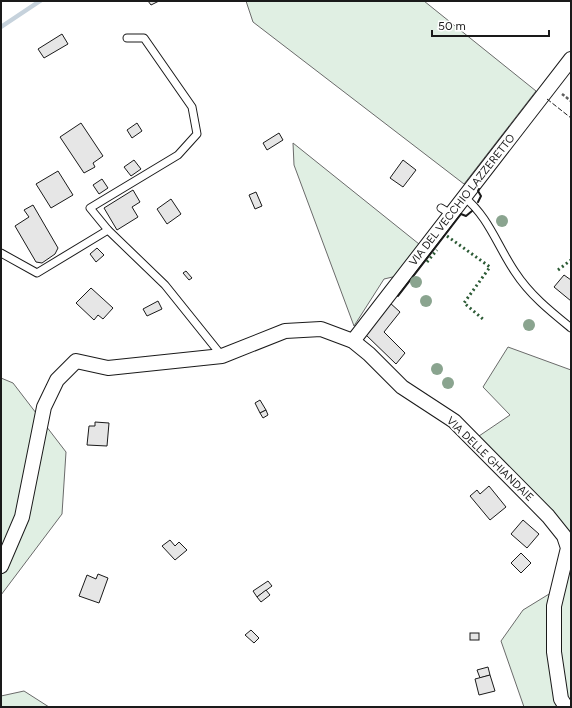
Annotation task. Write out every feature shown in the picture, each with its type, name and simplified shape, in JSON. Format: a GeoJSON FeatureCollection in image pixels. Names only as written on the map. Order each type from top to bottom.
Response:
{"type":"FeatureCollection","features":[{"type":"Feature","properties":{"kind":"street","name":"VIA DEL VECCHIO LAZZERETTO"},"geometry":{"type":"LineString","coordinates":[[353,341],[446,211],[464,197],[571,59]]}},
{"type":"Feature","properties":{"kind":"street","name":"VIA DELLE GHIANDAIE"},"geometry":{"type":"LineString","coordinates":[[1,566],[22,517],[44,407],[57,380],[76,361],[108,368],[222,356],[285,330],[321,329],[353,341],[369,354],[402,387],[454,421],[548,516],[564,536],[568,548],[554,606],[554,652],[561,699],[566,707]]}},
{"type":"Feature","properties":{"kind":"lane"},"geometry":{"type":"LineString","coordinates":[[127,38],[144,38],[192,107],[197,134],[178,155],[90,208],[108,230],[165,285],[222,356]]}},
{"type":"Feature","properties":{"kind":"lane"},"geometry":{"type":"LineString","coordinates":[[464,197],[475,206],[515,273],[536,300],[571,328]]}},
{"type":"Feature","properties":{"kind":"lane"},"geometry":{"type":"LineString","coordinates":[[1,253],[37,273],[108,230]]}},
{"type":"Feature","properties":{"kind":"green space"},"geometry":{"type":"Polygon","coordinates":[[[246,1],[424,1],[536,91],[464,184],[253,22],[246,1]]]}},
{"type":"Feature","properties":{"kind":"green space"},"geometry":{"type":"Polygon","coordinates":[[[293,143],[419,244],[397,276],[384,279],[354,326],[294,165],[293,143]]]}},
{"type":"Feature","properties":{"kind":"green space"},"geometry":{"type":"Polygon","coordinates":[[[508,347],[571,370],[571,553],[565,532],[479,436],[510,415],[483,387],[508,347]]]}},
{"type":"Feature","properties":{"kind":"green space"},"geometry":{"type":"Polygon","coordinates":[[[1,378],[13,383],[66,452],[62,514],[1,595],[1,378]]]}},
{"type":"Feature","properties":{"kind":"green space"},"geometry":{"type":"Polygon","coordinates":[[[571,567],[571,707],[524,707],[501,641],[523,610],[554,591],[571,567]]]}},
{"type":"Feature","properties":{"kind":"green space"},"geometry":{"type":"Polygon","coordinates":[[[24,691],[49,707],[1,707],[1,696],[24,691]]]}},
{"type":"Feature","properties":{"kind":"building"},"geometry":{"type":"Polygon","coordinates":[[[148,1],[159,1],[151,5],[148,1]]]}},
{"type":"Feature","properties":{"kind":"building"},"geometry":{"type":"Polygon","coordinates":[[[62,34],[68,44],[44,58],[38,49],[62,34]]]}},
{"type":"Feature","properties":{"kind":"building"},"geometry":{"type":"Polygon","coordinates":[[[81,123],[103,156],[93,163],[95,167],[84,173],[60,137],[81,123]]]}},
{"type":"Feature","properties":{"kind":"building"},"geometry":{"type":"Polygon","coordinates":[[[137,123],[142,131],[132,138],[127,130],[137,123]]]}},
{"type":"Feature","properties":{"kind":"building"},"geometry":{"type":"Polygon","coordinates":[[[279,133],[283,140],[267,150],[263,143],[279,133]]]}},
{"type":"Feature","properties":{"kind":"building"},"geometry":{"type":"Polygon","coordinates":[[[134,160],[141,169],[131,176],[124,167],[134,160]]]}},
{"type":"Feature","properties":{"kind":"building"},"geometry":{"type":"Polygon","coordinates":[[[403,160],[416,170],[403,187],[390,178],[403,160]]]}},
{"type":"Feature","properties":{"kind":"building"},"geometry":{"type":"Polygon","coordinates":[[[58,171],[73,195],[51,208],[36,184],[58,171]]]}},
{"type":"Feature","properties":{"kind":"building"},"geometry":{"type":"Polygon","coordinates":[[[102,179],[108,188],[99,194],[93,185],[102,179]]]}},
{"type":"Feature","properties":{"kind":"building"},"geometry":{"type":"Polygon","coordinates":[[[133,190],[140,202],[132,207],[138,217],[117,230],[104,208],[133,190]]]}},
{"type":"Feature","properties":{"kind":"building"},"geometry":{"type":"Polygon","coordinates":[[[256,192],[262,206],[255,209],[249,195],[256,192]]]}},
{"type":"Feature","properties":{"kind":"building"},"geometry":{"type":"Polygon","coordinates":[[[171,199],[181,214],[167,224],[157,209],[171,199]]]}},
{"type":"Feature","properties":{"kind":"building"},"geometry":{"type":"Polygon","coordinates":[[[33,205],[58,248],[55,254],[42,263],[36,262],[15,226],[29,217],[24,210],[33,205]]]}},
{"type":"Feature","properties":{"kind":"building"},"geometry":{"type":"Polygon","coordinates":[[[97,248],[104,255],[96,262],[90,254],[97,248]]]}},
{"type":"Feature","properties":{"kind":"building"},"geometry":{"type":"Polygon","coordinates":[[[186,271],[192,278],[189,280],[183,273],[186,271]]]}},
{"type":"Feature","properties":{"kind":"building"},"geometry":{"type":"Polygon","coordinates":[[[564,275],[571,280],[571,301],[554,287],[564,275]]]}},
{"type":"Feature","properties":{"kind":"building"},"geometry":{"type":"Polygon","coordinates":[[[91,288],[113,308],[103,319],[98,315],[94,320],[76,303],[91,288]]]}},
{"type":"Feature","properties":{"kind":"building"},"geometry":{"type":"Polygon","coordinates":[[[158,301],[162,309],[147,316],[143,309],[158,301]]]}},
{"type":"Feature","properties":{"kind":"building"},"geometry":{"type":"Polygon","coordinates":[[[389,302],[400,312],[384,332],[405,353],[396,364],[365,334],[389,302]]]}},
{"type":"Feature","properties":{"kind":"building"},"geometry":{"type":"Polygon","coordinates":[[[260,400],[266,410],[260,413],[255,403],[260,400]]]}},
{"type":"Feature","properties":{"kind":"building"},"geometry":{"type":"Polygon","coordinates":[[[266,410],[268,415],[263,418],[260,413],[266,410]]]}},
{"type":"Feature","properties":{"kind":"building"},"geometry":{"type":"Polygon","coordinates":[[[95,422],[109,423],[107,446],[87,445],[89,426],[95,426],[95,422]]]}},
{"type":"Feature","properties":{"kind":"building"},"geometry":{"type":"Polygon","coordinates":[[[489,486],[506,507],[490,520],[470,496],[477,490],[480,494],[489,486]]]}},
{"type":"Feature","properties":{"kind":"building"},"geometry":{"type":"Polygon","coordinates":[[[523,520],[539,534],[527,548],[511,534],[523,520]]]}},
{"type":"Feature","properties":{"kind":"building"},"geometry":{"type":"Polygon","coordinates":[[[170,540],[175,546],[179,542],[187,550],[175,560],[162,546],[170,540]]]}},
{"type":"Feature","properties":{"kind":"building"},"geometry":{"type":"Polygon","coordinates":[[[521,553],[531,563],[521,573],[511,563],[521,553]]]}},
{"type":"Feature","properties":{"kind":"building"},"geometry":{"type":"Polygon","coordinates":[[[98,574],[108,578],[99,603],[79,596],[87,575],[96,579],[98,574]]]}},
{"type":"Feature","properties":{"kind":"building"},"geometry":{"type":"Polygon","coordinates":[[[268,581],[272,586],[257,597],[253,591],[268,581]]]}},
{"type":"Feature","properties":{"kind":"building"},"geometry":{"type":"Polygon","coordinates":[[[266,590],[270,595],[261,602],[257,597],[266,590]]]}},
{"type":"Feature","properties":{"kind":"building"},"geometry":{"type":"Polygon","coordinates":[[[251,630],[259,638],[254,643],[245,635],[251,630]]]}},
{"type":"Feature","properties":{"kind":"building"},"geometry":{"type":"Polygon","coordinates":[[[470,633],[479,633],[479,640],[470,640],[470,633]]]}},
{"type":"Feature","properties":{"kind":"building"},"geometry":{"type":"Polygon","coordinates":[[[488,667],[490,675],[480,678],[477,670],[488,667]]]}},
{"type":"Feature","properties":{"kind":"building"},"geometry":{"type":"Polygon","coordinates":[[[490,675],[495,691],[479,695],[475,679],[490,675]]]}},
{"type":"Feature","properties":{"kind":"waterway"},"geometry":{"type":"LineString","coordinates":[[1,27],[40,1]]}},
{"type":"Feature","properties":{"kind":"hedge"},"geometry":{"type":"LineString","coordinates":[[447,236],[490,267],[464,303],[484,320]]}},
{"type":"Feature","properties":{"kind":"hedge"},"geometry":{"type":"LineString","coordinates":[[427,262],[437,250]]}},
{"type":"Feature","properties":{"kind":"hedge"},"geometry":{"type":"LineString","coordinates":[[558,270],[571,260]]}},
{"type":"Feature","properties":{"kind":"fence"},"geometry":{"type":"LineString","coordinates":[[547,99],[571,118]]}},
{"type":"Feature","properties":{"kind":"wall"},"geometry":{"type":"LineString","coordinates":[[478,202],[481,196],[478,191],[479,189]]}},
{"type":"Feature","properties":{"kind":"wall"},"geometry":{"type":"LineString","coordinates":[[398,296],[461,214],[466,216],[472,211]]}}]}
